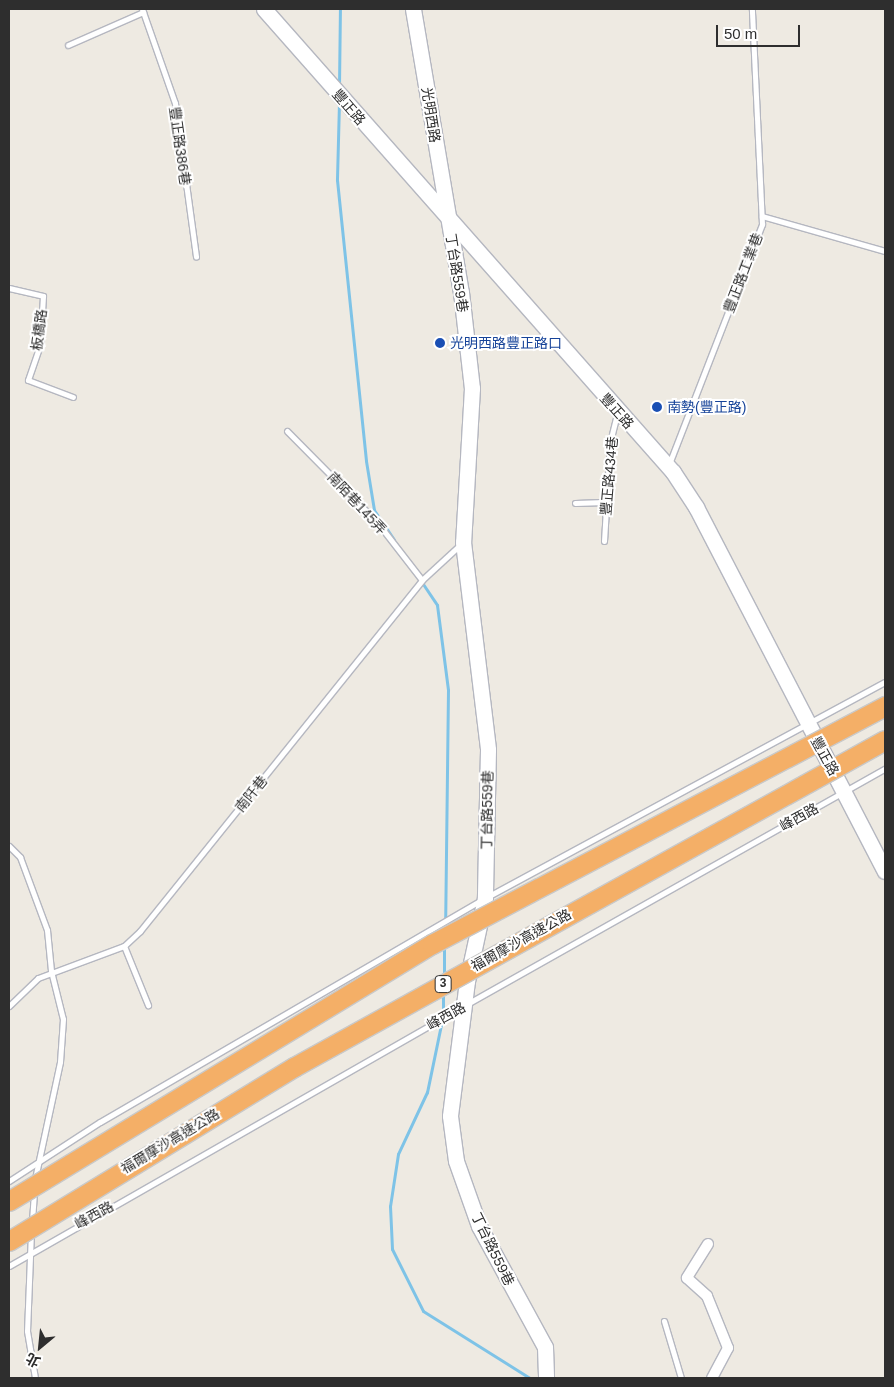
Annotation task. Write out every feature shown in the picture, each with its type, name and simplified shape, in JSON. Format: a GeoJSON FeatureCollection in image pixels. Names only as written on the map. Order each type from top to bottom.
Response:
{"type":"FeatureCollection","features":[{"type":"Feature","properties":{"kind":"highway"},"geometry":{"type":"LineString","coordinates":[[9,1201],[432,944],[885,706]]}},
{"type":"Feature","properties":{"kind":"highway","name":"福爾摩沙高速公路"},"geometry":{"type":"LineString","coordinates":[[9,1241],[294,1067],[885,740]]}},
{"type":"Feature","properties":{"kind":"street","name":"豐正路"},"geometry":{"type":"LineString","coordinates":[[264,9],[448,222],[668,467],[696,507],[885,871]]}},
{"type":"Feature","properties":{"kind":"street","name":"光明西路"},"geometry":{"type":"LineString","coordinates":[[413,9],[448,222]]}},
{"type":"Feature","properties":{"kind":"street","name":"丁台路559巷"},"geometry":{"type":"LineString","coordinates":[[448,222],[472,388],[463,542],[488,750],[485,898],[465,1005],[450,1116],[456,1161],[479,1226],[545,1347],[548,1377]]}},
{"type":"Feature","properties":{"kind":"street"},"geometry":{"type":"LineString","coordinates":[[708,1244],[687,1278],[707,1296],[728,1348],[712,1378]]}},
{"type":"Feature","properties":{"kind":"lane","name":"豐正路工業巷"},"geometry":{"type":"LineString","coordinates":[[668,467],[762,216],[752,9]]}},
{"type":"Feature","properties":{"kind":"lane"},"geometry":{"type":"LineString","coordinates":[[68,45],[142,10]]}},
{"type":"Feature","properties":{"kind":"lane","name":"豐正路386巷"},"geometry":{"type":"LineString","coordinates":[[142,10],[175,103],[196,257]]}},
{"type":"Feature","properties":{"kind":"lane"},"geometry":{"type":"LineString","coordinates":[[762,216],[885,251]]}},
{"type":"Feature","properties":{"kind":"lane","name":"板橋路"},"geometry":{"type":"LineString","coordinates":[[9,288],[42,296],[40,346],[28,380],[73,397]]}},
{"type":"Feature","properties":{"kind":"lane","name":"豐正路434巷"},"geometry":{"type":"LineString","coordinates":[[604,541],[610,442],[618,411]]}},
{"type":"Feature","properties":{"kind":"lane","name":"南陌巷145弄"},"geometry":{"type":"LineString","coordinates":[[286,431],[377,522],[422,580]]}},
{"type":"Feature","properties":{"kind":"lane"},"geometry":{"type":"LineString","coordinates":[[575,503],[605,502]]}},
{"type":"Feature","properties":{"kind":"lane","name":"南阡巷"},"geometry":{"type":"LineString","coordinates":[[9,1006],[38,978],[51,971],[124,946],[153,916],[422,580],[463,542]]}},
{"type":"Feature","properties":{"kind":"lane"},"geometry":{"type":"LineString","coordinates":[[9,1181],[36,1162],[485,898],[885,682]]}},
{"type":"Feature","properties":{"kind":"lane","name":"峰西路"},"geometry":{"type":"LineString","coordinates":[[9,1266],[30,1252],[885,768]]}},
{"type":"Feature","properties":{"kind":"lane"},"geometry":{"type":"LineString","coordinates":[[9,846],[20,857],[47,930],[51,971],[64,1036],[36,1162],[27,1330],[35,1378]]}},
{"type":"Feature","properties":{"kind":"lane"},"geometry":{"type":"LineString","coordinates":[[124,946],[148,1005]]}},
{"type":"Feature","properties":{"kind":"lane"},"geometry":{"type":"LineString","coordinates":[[664,1321],[681,1378]]}},
{"type":"Feature","properties":{"kind":"waterway"},"geometry":{"type":"LineString","coordinates":[[339,86],[340,9]]}},
{"type":"Feature","properties":{"kind":"waterway"},"geometry":{"type":"LineString","coordinates":[[339,102],[337,180],[366,461],[374,510],[394,540]]}},
{"type":"Feature","properties":{"kind":"waterway"},"geometry":{"type":"LineString","coordinates":[[421,581],[437,605],[448,690],[445,921]]}},
{"type":"Feature","properties":{"kind":"waterway"},"geometry":{"type":"LineString","coordinates":[[444,945],[444,976]]}},
{"type":"Feature","properties":{"kind":"waterway"},"geometry":{"type":"LineString","coordinates":[[443,993],[443,1015],[427,1092],[398,1154],[390,1206],[392,1249],[423,1311],[530,1378]]}},
{"type":"Feature","properties":{"kind":"place","name":"光明西路豐正路口"},"geometry":{"type":"Point","coordinates":[440,343]}},
{"type":"Feature","properties":{"kind":"place","name":"南勢(豐正路)"},"geometry":{"type":"Point","coordinates":[657,407]}}]}
